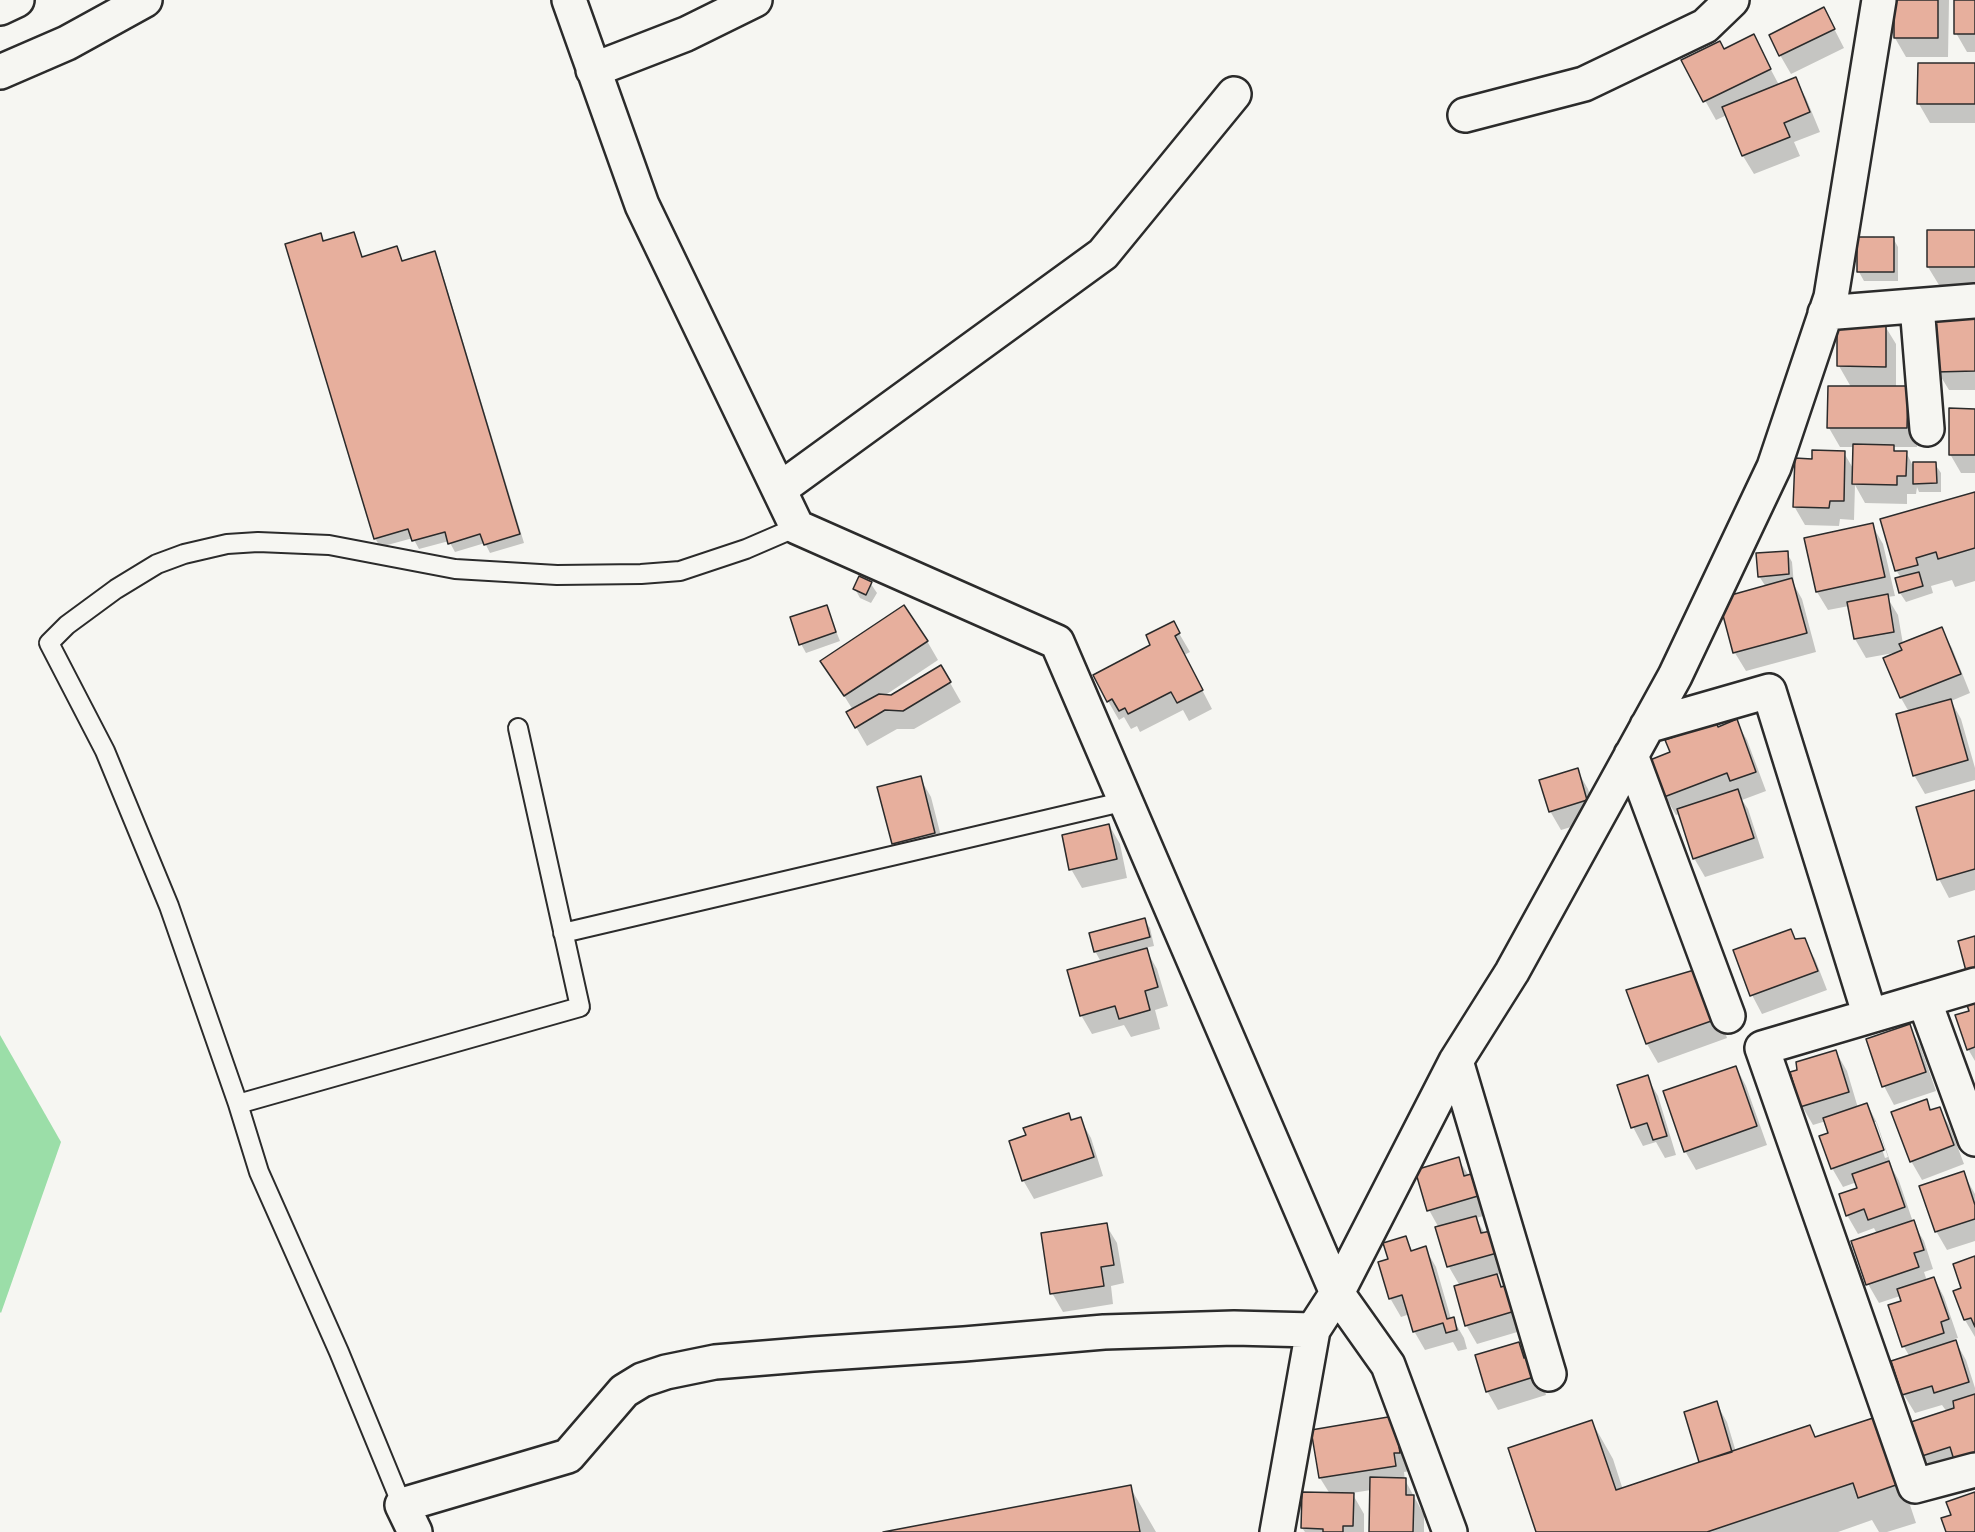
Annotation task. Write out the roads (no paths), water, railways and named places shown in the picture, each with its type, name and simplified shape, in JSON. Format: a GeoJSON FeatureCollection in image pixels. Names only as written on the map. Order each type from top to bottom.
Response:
{"type":"FeatureCollection","features":[{"type":"Feature","properties":{"kind":"street"},"geometry":{"type":"LineString","coordinates":[[0,8],[17,0]]}},
{"type":"Feature","properties":{"kind":"street"},"geometry":{"type":"LineString","coordinates":[[0,72],[67,43],[146,0]]}},
{"type":"Feature","properties":{"kind":"street"},"geometry":{"type":"LineString","coordinates":[[569,0],[642,205],[797,527],[1057,642],[1337,1293],[1388,1365],[1450,1532]]}},
{"type":"Feature","properties":{"kind":"street"},"geometry":{"type":"LineString","coordinates":[[594,70],[687,34],[755,0]]}},
{"type":"Feature","properties":{"kind":"street"},"geometry":{"type":"LineString","coordinates":[[1465,115],[1584,84],[1705,26],[1732,0]]}},
{"type":"Feature","properties":{"kind":"street"},"geometry":{"type":"LineString","coordinates":[[1277,1532],[1313,1330],[1337,1293],[1456,1061],[1512,972],[1675,676],[1774,467],[1831,297],[1879,0]]}},
{"type":"Feature","properties":{"kind":"street"},"geometry":{"type":"LineString","coordinates":[[780,489],[1103,254],[1234,94]]}},
{"type":"Feature","properties":{"kind":"street"},"geometry":{"type":"LineString","coordinates":[[1825,313],[1975,301]]}},
{"type":"Feature","properties":{"kind":"street"},"geometry":{"type":"LineString","coordinates":[[1917,306],[1927,429]]}},
{"type":"Feature","properties":{"kind":"street"},"geometry":{"type":"LineString","coordinates":[[1647,726],[1770,691],[1870,1016]]}},
{"type":"Feature","properties":{"kind":"street"},"geometry":{"type":"LineString","coordinates":[[1631,755],[1728,1016]]}},
{"type":"Feature","properties":{"kind":"street"},"geometry":{"type":"LineString","coordinates":[[1975,985],[1762,1048],[1915,1486],[1975,1470]]}},
{"type":"Feature","properties":{"kind":"street"},"geometry":{"type":"LineString","coordinates":[[1924,1000],[1975,1139]]}},
{"type":"Feature","properties":{"kind":"street"},"geometry":{"type":"LineString","coordinates":[[1456,1061],[1549,1374]]}},
{"type":"Feature","properties":{"kind":"street"},"geometry":{"type":"LineString","coordinates":[[408,1519],[568,1456],[624,1391],[642,1380],[666,1372],[715,1362],[1104,1332],[1234,1328],[1313,1330]]}},
{"type":"Feature","properties":{"kind":"lane"},"geometry":{"type":"LineString","coordinates":[[408,1519],[339,1352],[259,1172],[238,1104],[169,906],[115,773],[49,643],[67,625],[116,589],[158,564],[183,554],[227,544],[258,542],[330,545],[455,569],[557,575],[641,574],[680,571],[746,549],[797,527]]}},
{"type":"Feature","properties":{"kind":"lane"},"geometry":{"type":"LineString","coordinates":[[238,1104],[579,1007],[518,728]]}},
{"type":"Feature","properties":{"kind":"lane"},"geometry":{"type":"LineString","coordinates":[[563,933],[1126,801]]}}]}
